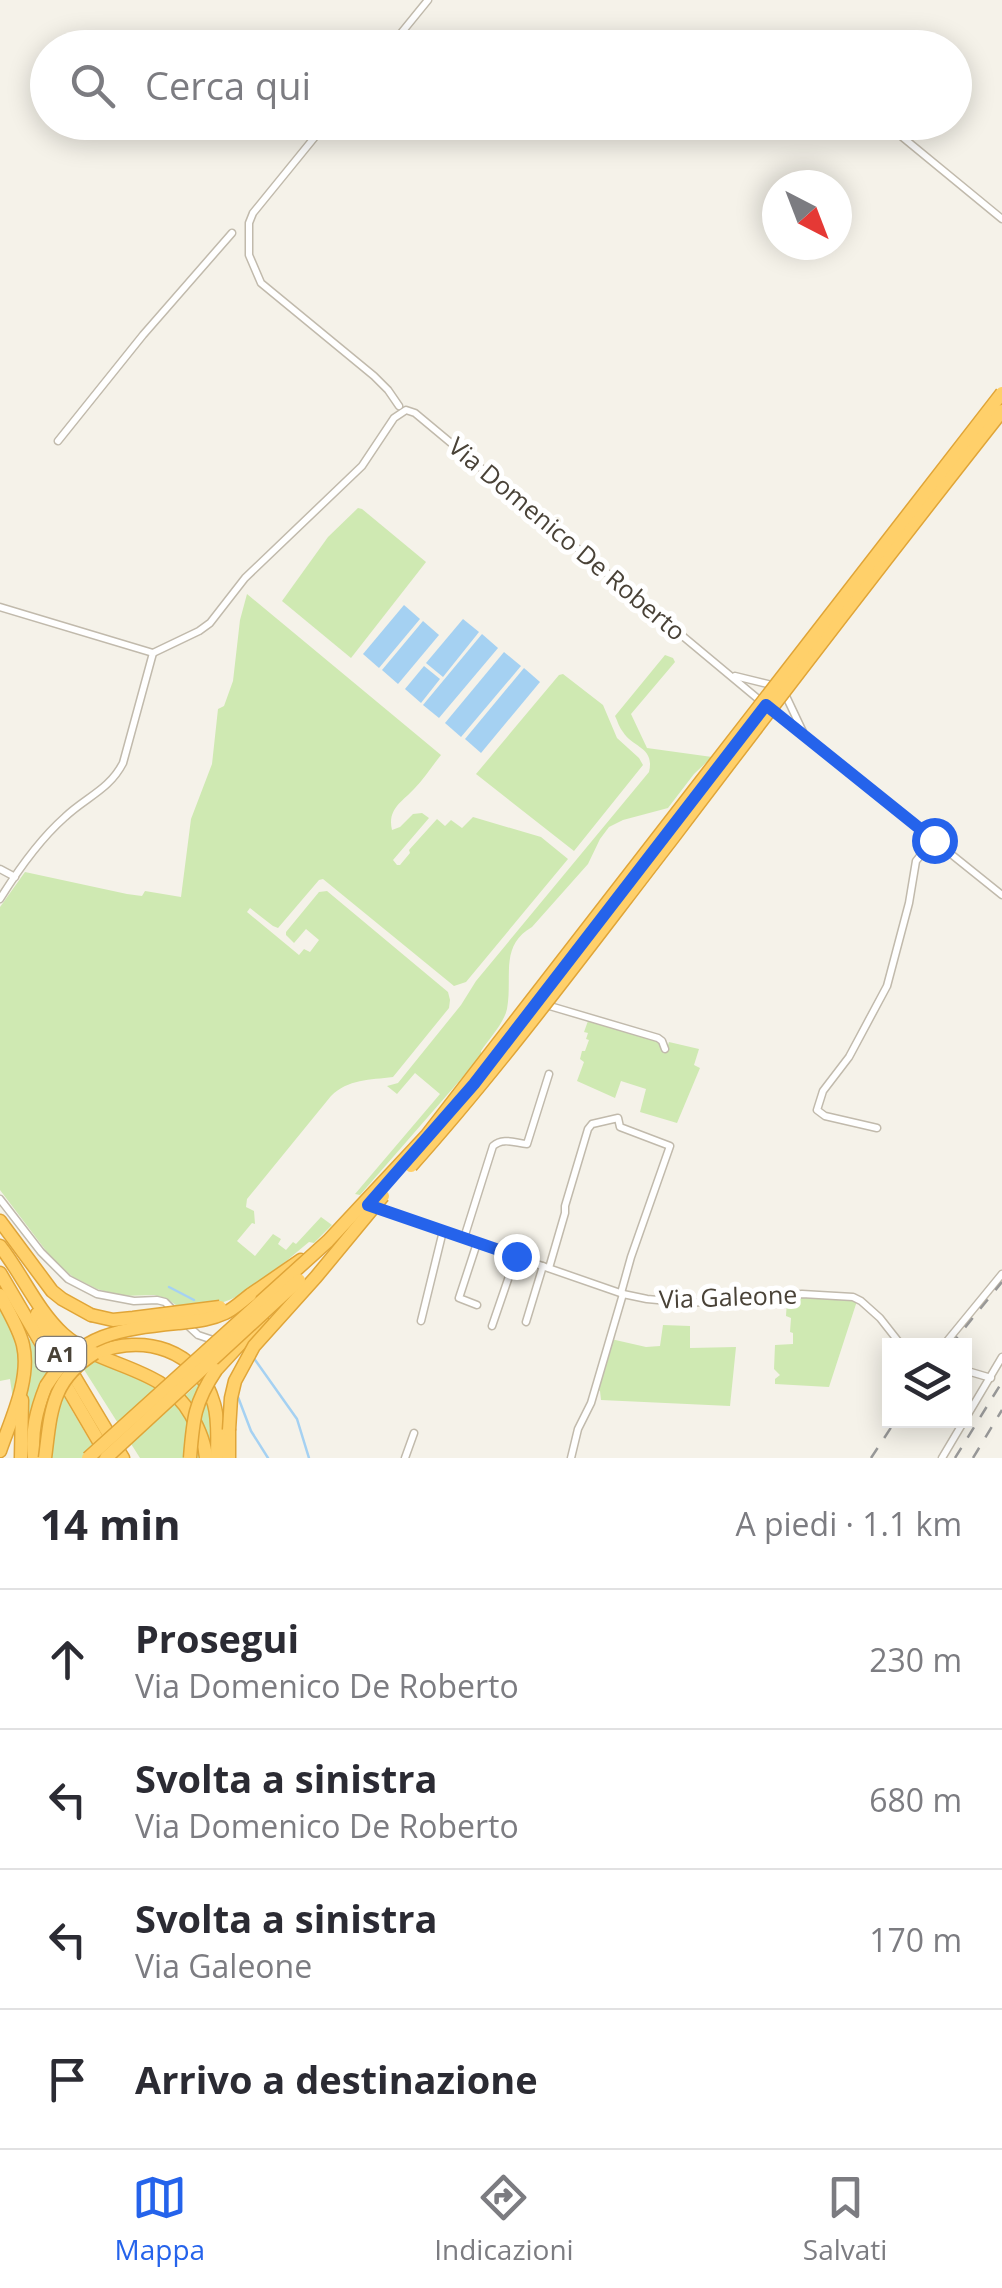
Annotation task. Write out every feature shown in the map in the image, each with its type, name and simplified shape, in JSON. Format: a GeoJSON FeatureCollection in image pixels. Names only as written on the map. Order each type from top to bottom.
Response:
{"type":"FeatureCollection","features":[{"type":"Feature","properties":{"kind":"highway"},"geometry":{"type":"LineString","coordinates":[[88,1458],[328,1241],[427,1134],[1002,394]]}},
{"type":"Feature","properties":{"kind":"highway"},"geometry":{"type":"LineString","coordinates":[[107,1458],[280,1297],[452,1120],[1002,407]]}},
{"type":"Feature","properties":{"kind":"highway"},"geometry":{"type":"LineString","coordinates":[[229,1458],[231,1398],[235,1381],[254,1346],[382,1196]]}},
{"type":"Feature","properties":{"kind":"highway"},"geometry":{"type":"LineString","coordinates":[[0,1221],[52,1291],[91,1315],[113,1320],[214,1309],[250,1295]]}},
{"type":"Feature","properties":{"kind":"highway"},"geometry":{"type":"LineString","coordinates":[[34,1458],[34,1423],[46,1386],[60,1366],[92,1340],[126,1329],[203,1320],[226,1313],[328,1241]]}},
{"type":"Feature","properties":{"kind":"highway"},"geometry":{"type":"LineString","coordinates":[[0,1248],[61,1332],[92,1352],[170,1388],[188,1408],[202,1436],[206,1458]]}},
{"type":"Feature","properties":{"kind":"highway","name":"A1"},"geometry":{"type":"LineString","coordinates":[[0,1248],[122,1458]]}},
{"type":"Feature","properties":{"kind":"highway","name":"A1"},"geometry":{"type":"LineString","coordinates":[[0,1273],[107,1458]]}},
{"type":"Feature","properties":{"kind":"highway"},"geometry":{"type":"LineString","coordinates":[[0,1295],[22,1340],[25,1356],[21,1458]]}},
{"type":"Feature","properties":{"kind":"highway"},"geometry":{"type":"LineString","coordinates":[[190,1458],[196,1407],[204,1389],[280,1297]]}},
{"type":"Feature","properties":{"kind":"highway"},"geometry":{"type":"LineString","coordinates":[[44,1458],[53,1400],[67,1376],[95,1352],[124,1344],[143,1344],[171,1352],[194,1369],[214,1404],[217,1458]]}},
{"type":"Feature","properties":{"kind":"highway"},"geometry":{"type":"LineString","coordinates":[[0,1451],[23,1382]]}},
{"type":"Feature","properties":{"kind":"street"},"geometry":{"type":"LineString","coordinates":[[404,30],[428,0]]}},
{"type":"Feature","properties":{"kind":"street","name":"Via Domenico De Roberto"},"geometry":{"type":"LineString","coordinates":[[312,140],[248,223],[249,255],[261,283],[374,376],[400,409],[415,413],[806,738],[1002,895]]}},
{"type":"Feature","properties":{"kind":"street"},"geometry":{"type":"LineString","coordinates":[[908,140],[1002,219]]}},
{"type":"Feature","properties":{"kind":"street"},"geometry":{"type":"LineString","coordinates":[[58,440],[232,232]]}},
{"type":"Feature","properties":{"kind":"street"},"geometry":{"type":"LineString","coordinates":[[0,1199],[40,1252],[68,1279],[114,1299],[165,1302],[198,1335],[218,1341],[228,1337],[368,1205],[448,1116],[1002,407]]}},
{"type":"Feature","properties":{"kind":"street"},"geometry":{"type":"LineString","coordinates":[[0,607],[152,653],[199,631],[210,623],[245,578],[362,466],[400,409]]}},
{"type":"Feature","properties":{"kind":"street"},"geometry":{"type":"LineString","coordinates":[[0,900],[54,828],[117,774],[152,653]]}},
{"type":"Feature","properties":{"kind":"street","name":"Via Domenico De Roberto"},"geometry":{"type":"LineString","coordinates":[[729,674],[780,688],[806,738]]}},
{"type":"Feature","properties":{"kind":"street"},"geometry":{"type":"LineString","coordinates":[[877,1128],[825,1116],[817,1110],[823,1091],[849,1056],[886,986],[910,903],[916,861],[934,840]]}},
{"type":"Feature","properties":{"kind":"street"},"geometry":{"type":"LineString","coordinates":[[0,869],[14,878]]}},
{"type":"Feature","properties":{"kind":"street"},"geometry":{"type":"LineString","coordinates":[[537,1002],[658,1038],[664,1049]]}},
{"type":"Feature","properties":{"kind":"street"},"geometry":{"type":"LineString","coordinates":[[464,1238],[493,1146],[504,1140],[527,1144],[548,1074]]}},
{"type":"Feature","properties":{"kind":"street"},"geometry":{"type":"LineString","coordinates":[[526,1322],[592,1124],[618,1118],[622,1128],[670,1146],[630,1257],[591,1404],[578,1429],[571,1458]]}},
{"type":"Feature","properties":{"kind":"street","name":"Via Galeone"},"geometry":{"type":"LineString","coordinates":[[368,1205],[647,1299],[690,1303],[802,1294],[852,1297],[861,1300],[896,1338]]}},
{"type":"Feature","properties":{"kind":"street"},"geometry":{"type":"LineString","coordinates":[[421,1320],[443,1231]]}},
{"type":"Feature","properties":{"kind":"street"},"geometry":{"type":"LineString","coordinates":[[477,1243],[459,1298],[477,1305]]}},
{"type":"Feature","properties":{"kind":"street"},"geometry":{"type":"LineString","coordinates":[[492,1326],[516,1256]]}},
{"type":"Feature","properties":{"kind":"street"},"geometry":{"type":"LineString","coordinates":[[950,1338],[1002,1274]]}},
{"type":"Feature","properties":{"kind":"street"},"geometry":{"type":"LineString","coordinates":[[942,1458],[1002,1357]]}},
{"type":"Feature","properties":{"kind":"street"},"geometry":{"type":"LineString","coordinates":[[972,1372],[991,1378]]}},
{"type":"Feature","properties":{"kind":"street"},"geometry":{"type":"LineString","coordinates":[[405,1458],[414,1433]]}},
{"type":"Feature","properties":{"kind":"green space"},"geometry":{"type":"Polygon","coordinates":[[[358,508],[426,562],[351,658],[282,601],[328,537],[358,508]]]}},
{"type":"Feature","properties":{"kind":"green space"},"geometry":{"type":"Polygon","coordinates":[[[247,594],[441,755],[394,811],[392,830],[413,814],[422,813],[429,818],[393,860],[397,865],[437,819],[445,826],[451,820],[462,828],[473,817],[541,837],[568,859],[466,982],[454,986],[323,879],[278,928],[250,908],[247,912],[299,955],[304,949],[310,952],[319,940],[306,929],[294,943],[286,932],[319,892],[327,891],[448,992],[449,1008],[393,1077],[352,1083],[331,1096],[247,1199],[246,1207],[254,1211],[255,1224],[237,1241],[255,1256],[273,1234],[281,1239],[278,1244],[286,1250],[321,1217],[332,1225],[314,1243],[309,1242],[240,1295],[213,1305],[180,1308],[166,1298],[121,1296],[73,1277],[53,1260],[0,1190],[0,907],[25,872],[127,894],[142,896],[145,891],[181,897],[191,819],[212,764],[218,709],[224,706],[233,681],[247,594]]]}},
{"type":"Feature","properties":{"kind":"green space"},"geometry":{"type":"Polygon","coordinates":[[[665,655],[675,662],[631,714],[647,748],[712,757],[668,808],[609,827],[588,864],[515,943],[509,963],[507,1009],[481,1056],[360,1195],[355,1194],[440,1094],[415,1073],[397,1094],[387,1086],[398,1083],[476,981],[649,772],[649,757],[627,737],[615,716],[665,655]]]}},
{"type":"Feature","properties":{"kind":"green space"},"geometry":{"type":"Polygon","coordinates":[[[563,674],[603,705],[617,738],[643,765],[574,851],[476,774],[563,674]]]}},
{"type":"Feature","properties":{"kind":"green space"},"geometry":{"type":"Polygon","coordinates":[[[588,1021],[658,1042],[662,1044],[661,1050],[666,1051],[669,1042],[699,1049],[694,1065],[700,1068],[677,1123],[640,1112],[646,1089],[621,1081],[615,1098],[577,1081],[584,1062],[580,1059],[582,1051],[589,1040],[584,1032],[588,1021]]]}},
{"type":"Feature","properties":{"kind":"green space"},"geometry":{"type":"Polygon","coordinates":[[[806,1297],[857,1301],[829,1387],[775,1384],[780,1375],[774,1369],[775,1345],[793,1344],[791,1318],[786,1316],[787,1300],[806,1297]]]}},
{"type":"Feature","properties":{"kind":"green space"},"geometry":{"type":"Polygon","coordinates":[[[0,1299],[21,1357],[13,1400],[10,1379],[0,1381],[0,1299]]]}},
{"type":"Feature","properties":{"kind":"green space"},"geometry":{"type":"Polygon","coordinates":[[[663,1325],[690,1326],[690,1348],[736,1347],[730,1406],[601,1400],[597,1389],[611,1339],[660,1346],[663,1325]]]}},
{"type":"Feature","properties":{"kind":"green space"},"geometry":{"type":"Polygon","coordinates":[[[24,1339],[30,1339],[100,1458],[24,1458],[24,1339]]]}},
{"type":"Feature","properties":{"kind":"green space"},"geometry":{"type":"Polygon","coordinates":[[[62,1341],[178,1402],[200,1382],[209,1402],[214,1458],[140,1458],[62,1341]]]}},
{"type":"Feature","properties":{"kind":"water"},"geometry":{"type":"Polygon","coordinates":[[[404,605],[420,619],[379,668],[363,654],[404,605]]]}},
{"type":"Feature","properties":{"kind":"water"},"geometry":{"type":"Polygon","coordinates":[[[463,619],[479,632],[443,677],[426,663],[463,619]]]}},
{"type":"Feature","properties":{"kind":"water"},"geometry":{"type":"Polygon","coordinates":[[[423,621],[439,635],[398,684],[382,670],[423,621]]]}},
{"type":"Feature","properties":{"kind":"water"},"geometry":{"type":"Polygon","coordinates":[[[482,634],[498,648],[439,718],[423,705],[482,634]]]}},
{"type":"Feature","properties":{"kind":"water"},"geometry":{"type":"Polygon","coordinates":[[[504,652],[521,666],[461,737],[445,723],[504,652]]]}},
{"type":"Feature","properties":{"kind":"water"},"geometry":{"type":"Polygon","coordinates":[[[424,666],[440,679],[421,703],[405,689],[424,666]]]}},
{"type":"Feature","properties":{"kind":"water"},"geometry":{"type":"Polygon","coordinates":[[[524,668],[540,682],[481,753],[465,739],[524,668]]]}},
{"type":"Feature","properties":{"kind":"waterway"},"geometry":{"type":"LineString","coordinates":[[169,1287],[194,1300]]}},
{"type":"Feature","properties":{"kind":"waterway"},"geometry":{"type":"LineString","coordinates":[[253,1357],[297,1419],[309,1458]]}},
{"type":"Feature","properties":{"kind":"waterway"},"geometry":{"type":"LineString","coordinates":[[238,1397],[251,1431],[268,1458]]}},
{"type":"Feature","properties":{"kind":"railway"},"geometry":{"type":"LineString","coordinates":[[956,1338],[1002,1282]]}},
{"type":"Feature","properties":{"kind":"railway"},"geometry":{"type":"LineString","coordinates":[[955,1458],[1002,1382]]}},
{"type":"Feature","properties":{"kind":"railway"},"geometry":{"type":"LineString","coordinates":[[973,1458],[1002,1410]]}},
{"type":"Feature","properties":{"kind":"railway"},"geometry":{"type":"LineString","coordinates":[[871,1458],[891,1428]]}},
{"type":"Feature","properties":{"kind":"route"},"geometry":{"type":"LineString","coordinates":[[516,1256],[368,1205],[474,1084],[766,705],[934,840]]}}]}
